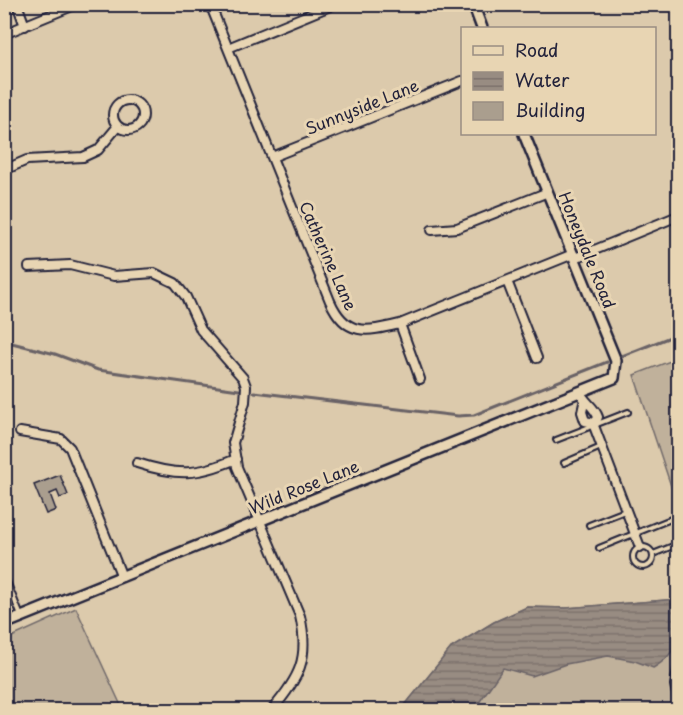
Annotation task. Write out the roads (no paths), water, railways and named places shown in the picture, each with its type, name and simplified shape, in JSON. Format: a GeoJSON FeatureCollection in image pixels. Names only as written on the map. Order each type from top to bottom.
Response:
{"type":"FeatureCollection","features":[{"type":"Feature","properties":{"kind":"street"},"geometry":{"type":"LineString","coordinates":[[17,4],[25,26]]}},
{"type":"Feature","properties":{"kind":"street"},"geometry":{"type":"LineString","coordinates":[[4,34],[77,4]]}},
{"type":"Feature","properties":{"kind":"street","name":"Catherine Lane"},"geometry":{"type":"LineString","coordinates":[[210,4],[339,319],[346,325],[364,330],[400,324],[678,216]]}},
{"type":"Feature","properties":{"kind":"street"},"geometry":{"type":"LineString","coordinates":[[228,48],[335,4]]}},
{"type":"Feature","properties":{"kind":"street"},"geometry":{"type":"LineString","coordinates":[[473,4],[482,27]]}},
{"type":"Feature","properties":{"kind":"street","name":"Sunnyside Lane"},"geometry":{"type":"LineString","coordinates":[[272,158],[461,81]]}},
{"type":"Feature","properties":{"kind":"street"},"geometry":{"type":"LineString","coordinates":[[4,170],[27,160],[83,157],[98,150],[118,126]]}},
{"type":"Feature","properties":{"kind":"street","name":"Honeydale Road"},"geometry":{"type":"LineString","coordinates":[[524,135],[616,361],[614,378]]}},
{"type":"Feature","properties":{"kind":"street"},"geometry":{"type":"LineString","coordinates":[[432,230],[458,228],[548,192]]}},
{"type":"Feature","properties":{"kind":"street"},"geometry":{"type":"LineString","coordinates":[[29,267],[70,265],[114,276],[154,273],[175,283],[186,297],[201,330],[243,378],[246,386],[245,402],[234,435],[236,459],[300,616],[305,636],[304,658],[292,687],[272,711]]}},
{"type":"Feature","properties":{"kind":"street"},"geometry":{"type":"LineString","coordinates":[[507,281],[537,358]]}},
{"type":"Feature","properties":{"kind":"street"},"geometry":{"type":"LineString","coordinates":[[400,324],[420,380]]}},
{"type":"Feature","properties":{"kind":"street","name":"Wild Rose Lane"},"geometry":{"type":"LineString","coordinates":[[4,624],[614,378]]}},
{"type":"Feature","properties":{"kind":"street"},"geometry":{"type":"LineString","coordinates":[[580,392],[585,403],[582,412],[585,421],[594,424],[640,547]]}},
{"type":"Feature","properties":{"kind":"street"},"geometry":{"type":"LineString","coordinates":[[20,432],[61,439],[70,448],[122,577]]}},
{"type":"Feature","properties":{"kind":"street"},"geometry":{"type":"LineString","coordinates":[[136,463],[166,472],[194,473],[236,459]]}},
{"type":"Feature","properties":{"kind":"street"},"geometry":{"type":"LineString","coordinates":[[678,670],[675,685],[678,699]]}},
{"type":"Feature","properties":{"kind":"lane"},"geometry":{"type":"LineString","coordinates":[[556,440],[628,412]]}},
{"type":"Feature","properties":{"kind":"lane"},"geometry":{"type":"LineString","coordinates":[[564,463],[601,447]]}},
{"type":"Feature","properties":{"kind":"lane"},"geometry":{"type":"LineString","coordinates":[[589,525],[626,511]]}},
{"type":"Feature","properties":{"kind":"lane"},"geometry":{"type":"LineString","coordinates":[[599,548],[672,519]]}},
{"type":"Feature","properties":{"kind":"lane"},"geometry":{"type":"LineString","coordinates":[[653,554],[678,544]]}},
{"type":"Feature","properties":{"kind":"lane"},"geometry":{"type":"LineString","coordinates":[[640,547],[650,549],[653,554],[650,564],[638,565],[634,561],[633,554],[640,547]]}},
{"type":"Feature","properties":{"kind":"lane"},"geometry":{"type":"LineString","coordinates":[[4,574],[22,617]]}},
{"type":"Feature","properties":{"kind":"water"},"geometry":{"type":"Polygon","coordinates":[[[678,599],[677,639],[670,654],[653,668],[635,661],[608,656],[566,664],[532,676],[503,668],[474,710],[401,710],[451,648],[494,622],[527,607],[566,608],[678,599]]]}},
{"type":"Feature","properties":{"kind":"waterway"},"geometry":{"type":"LineString","coordinates":[[622,356],[678,334]]}},
{"type":"Feature","properties":{"kind":"waterway"},"geometry":{"type":"LineString","coordinates":[[4,341],[55,354],[98,370],[239,390]]}},
{"type":"Feature","properties":{"kind":"waterway"},"geometry":{"type":"LineString","coordinates":[[254,392],[458,416],[474,415],[607,362]]}}]}
